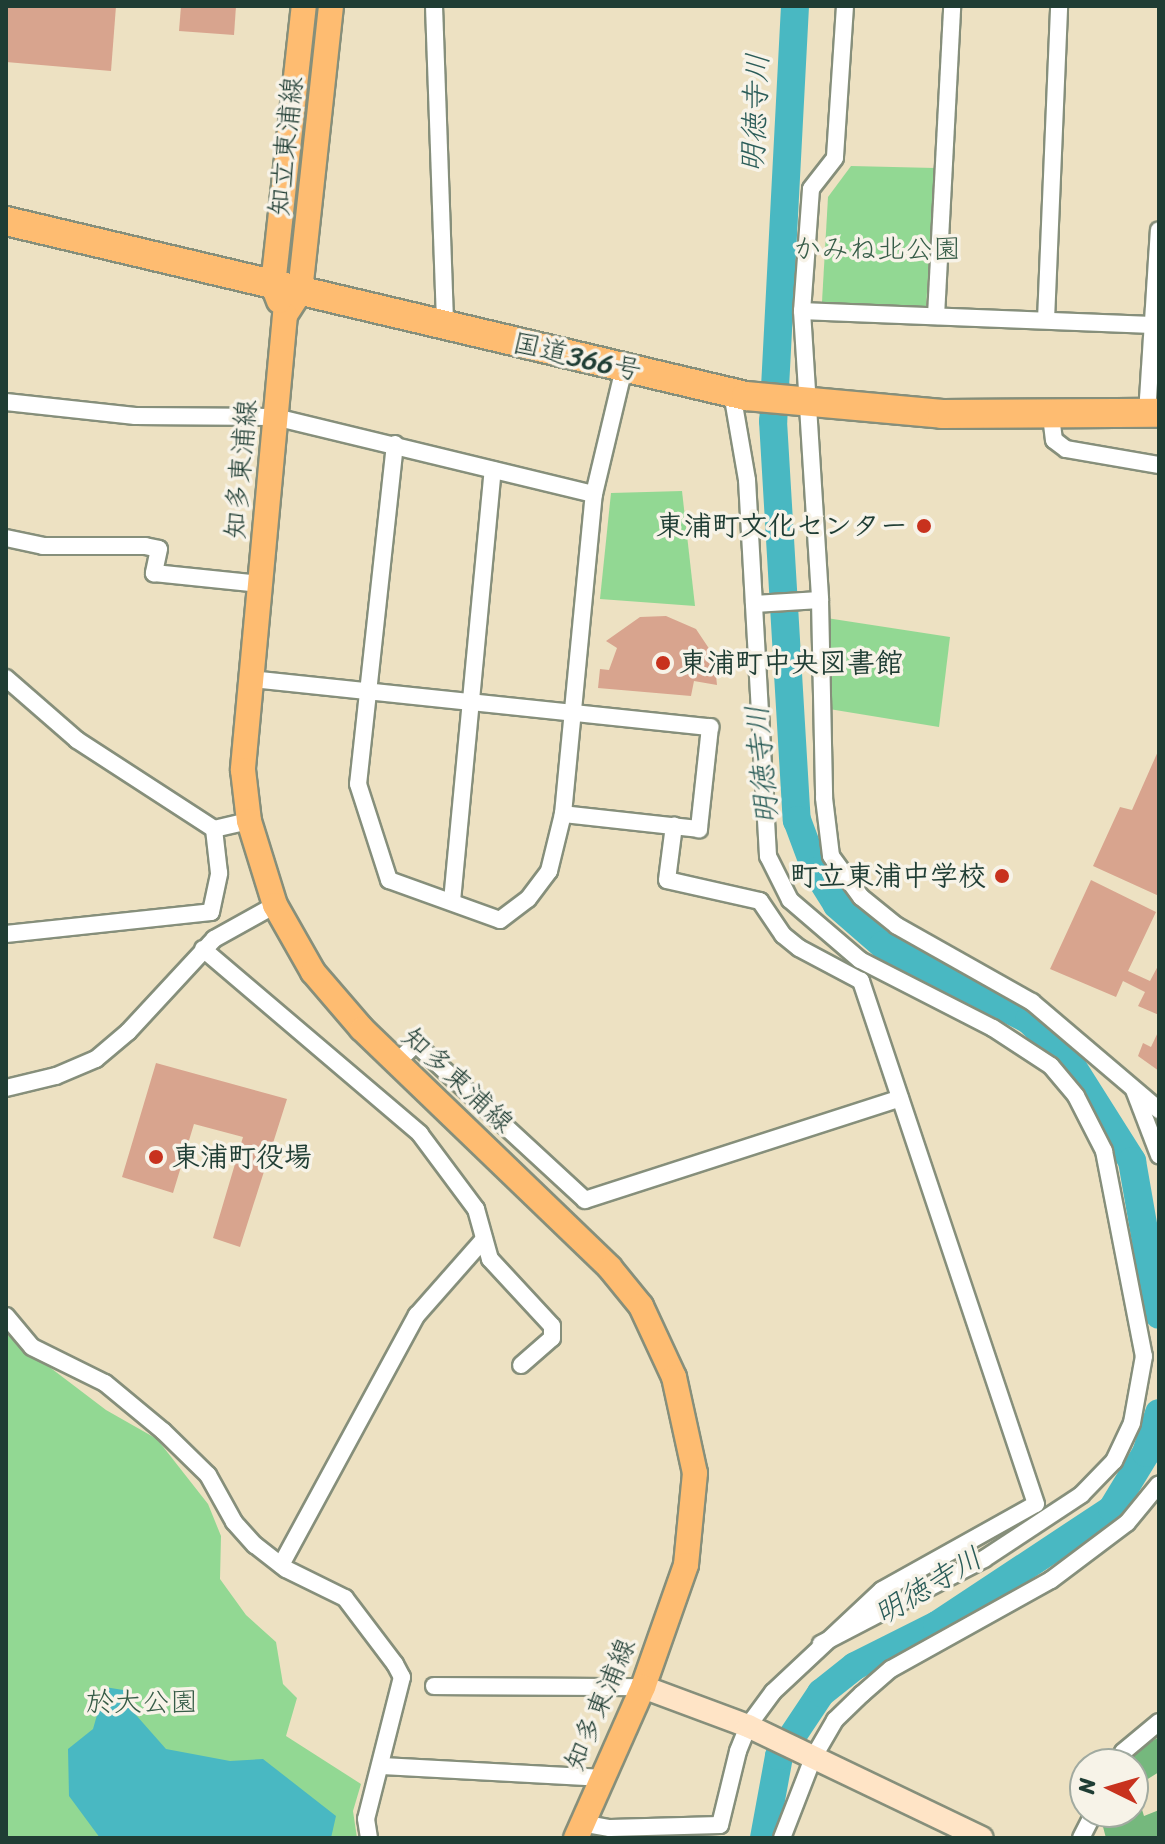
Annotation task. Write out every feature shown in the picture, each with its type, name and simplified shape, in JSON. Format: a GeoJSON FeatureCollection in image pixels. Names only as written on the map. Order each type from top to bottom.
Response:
{"type":"FeatureCollection","features":[{"type":"Feature","properties":{"kind":"highway","name":"国道366号"},"geometry":{"type":"LineString","coordinates":[[6,221],[286,298],[445,325],[739,394],[800,404],[1051,416],[1153,414]]}},
{"type":"Feature","properties":{"kind":"main road","name":"知立東浦線"},"geometry":{"type":"LineString","coordinates":[[286,298],[304,6]]}},
{"type":"Feature","properties":{"kind":"main road","name":"知立東浦線"},"geometry":{"type":"LineString","coordinates":[[286,298],[331,6]]}},
{"type":"Feature","properties":{"kind":"main road","name":"知多東浦線"},"geometry":{"type":"LineString","coordinates":[[286,298],[243,770],[249,821],[275,905],[313,972],[396,1063],[566,1220],[641,1306],[659,1339],[687,1418],[695,1473],[686,1565],[643,1687],[578,1831]]}},
{"type":"Feature","properties":{"kind":"street"},"geometry":{"type":"LineString","coordinates":[[434,6],[445,325]]}},
{"type":"Feature","properties":{"kind":"street"},"geometry":{"type":"LineString","coordinates":[[845,6],[835,158],[811,189],[802,311],[800,404],[820,600],[824,798],[831,856],[861,897],[897,926],[1032,1002],[1130,1082],[1159,1110]]}},
{"type":"Feature","properties":{"kind":"street"},"geometry":{"type":"LineString","coordinates":[[936,316],[952,6]]}},
{"type":"Feature","properties":{"kind":"street"},"geometry":{"type":"LineString","coordinates":[[1046,320],[1059,6]]}},
{"type":"Feature","properties":{"kind":"street"},"geometry":{"type":"LineString","coordinates":[[1153,414],[1151,325],[1159,230]]}},
{"type":"Feature","properties":{"kind":"street"},"geometry":{"type":"LineString","coordinates":[[802,311],[1151,325]]}},
{"type":"Feature","properties":{"kind":"street"},"geometry":{"type":"LineString","coordinates":[[395,444],[358,784],[389,880],[500,920],[528,899],[549,871],[563,814],[594,494],[624,368]]}},
{"type":"Feature","properties":{"kind":"street"},"geometry":{"type":"LineString","coordinates":[[739,394],[747,480],[768,856],[790,900],[860,960],[993,1028],[1051,1066],[1076,1096],[1104,1151],[1144,1356],[1132,1423],[1114,1461],[1081,1495],[984,1559],[821,1644]]}},
{"type":"Feature","properties":{"kind":"street"},"geometry":{"type":"LineString","coordinates":[[6,402],[135,416],[275,417],[594,494]]}},
{"type":"Feature","properties":{"kind":"street"},"geometry":{"type":"LineString","coordinates":[[1051,416],[1054,440],[1066,449],[1159,465]]}},
{"type":"Feature","properties":{"kind":"street"},"geometry":{"type":"LineString","coordinates":[[452,901],[493,470]]}},
{"type":"Feature","properties":{"kind":"street"},"geometry":{"type":"LineString","coordinates":[[6,538],[43,546],[145,546],[159,549],[154,573],[260,584]]}},
{"type":"Feature","properties":{"kind":"street"},"geometry":{"type":"LineString","coordinates":[[754,604],[820,600]]}},
{"type":"Feature","properties":{"kind":"street"},"geometry":{"type":"LineString","coordinates":[[6,678],[77,740],[214,829],[249,821]]}},
{"type":"Feature","properties":{"kind":"street"},"geometry":{"type":"LineString","coordinates":[[251,679],[572,710],[710,727],[699,829],[563,814]]}},
{"type":"Feature","properties":{"kind":"street"},"geometry":{"type":"LineString","coordinates":[[578,1831],[610,1828],[716,1832],[748,1726],[821,1644],[882,1590],[1036,1504],[861,981],[799,948],[783,935],[760,901],[667,880],[674,825]]}},
{"type":"Feature","properties":{"kind":"street"},"geometry":{"type":"LineString","coordinates":[[6,934],[211,912],[219,873],[214,829]]}},
{"type":"Feature","properties":{"kind":"street"},"geometry":{"type":"LineString","coordinates":[[6,1088],[56,1076],[96,1059],[128,1032],[203,949],[275,905]]}},
{"type":"Feature","properties":{"kind":"street"},"geometry":{"type":"LineString","coordinates":[[203,949],[420,1134],[476,1209],[490,1259],[552,1326],[552,1338],[521,1365]]}},
{"type":"Feature","properties":{"kind":"street"},"geometry":{"type":"LineString","coordinates":[[396,1063],[416,1044],[585,1200],[900,1098]]}},
{"type":"Feature","properties":{"kind":"street"},"geometry":{"type":"LineString","coordinates":[[1130,1082],[1159,1155]]}},
{"type":"Feature","properties":{"kind":"street"},"geometry":{"type":"LineString","coordinates":[[281,1565],[417,1315],[484,1239]]}},
{"type":"Feature","properties":{"kind":"street"},"geometry":{"type":"LineString","coordinates":[[6,1316],[32,1347],[105,1383],[163,1431],[208,1475],[234,1522],[281,1565],[345,1598],[395,1664],[402,1677],[366,1819],[369,1838]]}},
{"type":"Feature","properties":{"kind":"street"},"geometry":{"type":"LineString","coordinates":[[782,1838],[813,1758],[835,1720],[891,1669],[1051,1580],[1127,1523],[1159,1484]]}},
{"type":"Feature","properties":{"kind":"street"},"geometry":{"type":"LineString","coordinates":[[434,1686],[643,1687],[748,1726],[982,1838]]}},
{"type":"Feature","properties":{"kind":"street"},"geometry":{"type":"LineString","coordinates":[[1128,1748],[1159,1722]]}},
{"type":"Feature","properties":{"kind":"street"},"geometry":{"type":"LineString","coordinates":[[381,1766],[601,1778]]}},
{"type":"Feature","properties":{"kind":"green space","name":"かみね北公園"},"geometry":{"type":"Polygon","coordinates":[[[851,166],[935,168],[926,308],[822,302],[828,197],[851,166]]]}},
{"type":"Feature","properties":{"kind":"green space"},"geometry":{"type":"Polygon","coordinates":[[[682,491],[695,606],[600,599],[611,493],[682,491]]]}},
{"type":"Feature","properties":{"kind":"green space"},"geometry":{"type":"Polygon","coordinates":[[[820,617],[950,637],[939,727],[823,708],[820,617]]]}},
{"type":"Feature","properties":{"kind":"green space","name":"於大公園"},"geometry":{"type":"Polygon","coordinates":[[[6,1334],[106,1410],[157,1439],[208,1504],[221,1536],[220,1579],[246,1615],[276,1642],[283,1684],[297,1698],[286,1736],[361,1784],[353,1811],[357,1838],[6,1838],[6,1334]]]}},
{"type":"Feature","properties":{"kind":"green space"},"geometry":{"type":"Polygon","coordinates":[[[1159,1737],[1159,1772],[1149,1778],[1149,1748],[1140,1748],[1159,1737]]]}},
{"type":"Feature","properties":{"kind":"green space"},"geometry":{"type":"Polygon","coordinates":[[[1159,1810],[1159,1838],[1106,1838],[1103,1828],[1149,1828],[1149,1814],[1159,1810]]]}},
{"type":"Feature","properties":{"kind":"water"},"geometry":{"type":"Polygon","coordinates":[[[105,1687],[129,1691],[136,1715],[166,1749],[230,1761],[263,1759],[336,1816],[331,1838],[100,1838],[69,1796],[68,1749],[93,1729],[105,1687]]]}},
{"type":"Feature","properties":{"kind":"building"},"geometry":{"type":"Polygon","coordinates":[[[6,6],[116,6],[111,71],[6,62],[6,6]]]}},
{"type":"Feature","properties":{"kind":"building"},"geometry":{"type":"Polygon","coordinates":[[[181,6],[236,6],[234,35],[179,31],[181,6]]]}},
{"type":"Feature","properties":{"kind":"building","name":"東浦町中央図書館"},"geometry":{"type":"Polygon","coordinates":[[[666,616],[696,629],[714,656],[717,685],[694,681],[691,696],[598,688],[600,669],[609,670],[617,648],[606,641],[640,617],[666,616]]]}},
{"type":"Feature","properties":{"kind":"building"},"geometry":{"type":"Polygon","coordinates":[[[1159,749],[1159,896],[1093,866],[1120,807],[1132,810],[1159,749]]]}},
{"type":"Feature","properties":{"kind":"building"},"geometry":{"type":"Polygon","coordinates":[[[1091,880],[1156,912],[1128,971],[1150,981],[1159,964],[1159,1015],[1138,1006],[1145,992],[1123,981],[1116,997],[1050,969],[1091,880]]]}},
{"type":"Feature","properties":{"kind":"building"},"geometry":{"type":"Polygon","coordinates":[[[1159,1030],[1159,1071],[1138,1056],[1143,1043],[1151,1047],[1159,1030]]]}},
{"type":"Feature","properties":{"kind":"building","name":"東浦町役場"},"geometry":{"type":"Polygon","coordinates":[[[156,1063],[287,1099],[240,1247],[213,1238],[243,1137],[194,1124],[173,1193],[122,1177],[156,1063]]]}},
{"type":"Feature","properties":{"kind":"waterway","name":"明徳寺川"},"geometry":{"type":"LineString","coordinates":[[795,6],[773,421],[797,820],[816,871],[837,905],[883,945],[1029,1020],[1067,1058],[1132,1161],[1159,1315]]}},
{"type":"Feature","properties":{"kind":"waterway","name":"明徳寺川"},"geometry":{"type":"LineString","coordinates":[[764,1838],[779,1756],[821,1693],[855,1666],[937,1625],[1112,1509],[1146,1453],[1159,1413]]}},
{"type":"Feature","properties":{"kind":"place","name":"東浦町文化センター"},"geometry":{"type":"Point","coordinates":[924,526]}},
{"type":"Feature","properties":{"kind":"place","name":"東浦町中央図書館"},"geometry":{"type":"Point","coordinates":[663,663]}},
{"type":"Feature","properties":{"kind":"place","name":"町立東浦中学校"},"geometry":{"type":"Point","coordinates":[1002,876]}},
{"type":"Feature","properties":{"kind":"place","name":"東浦町役場"},"geometry":{"type":"Point","coordinates":[156,1157]}}]}
